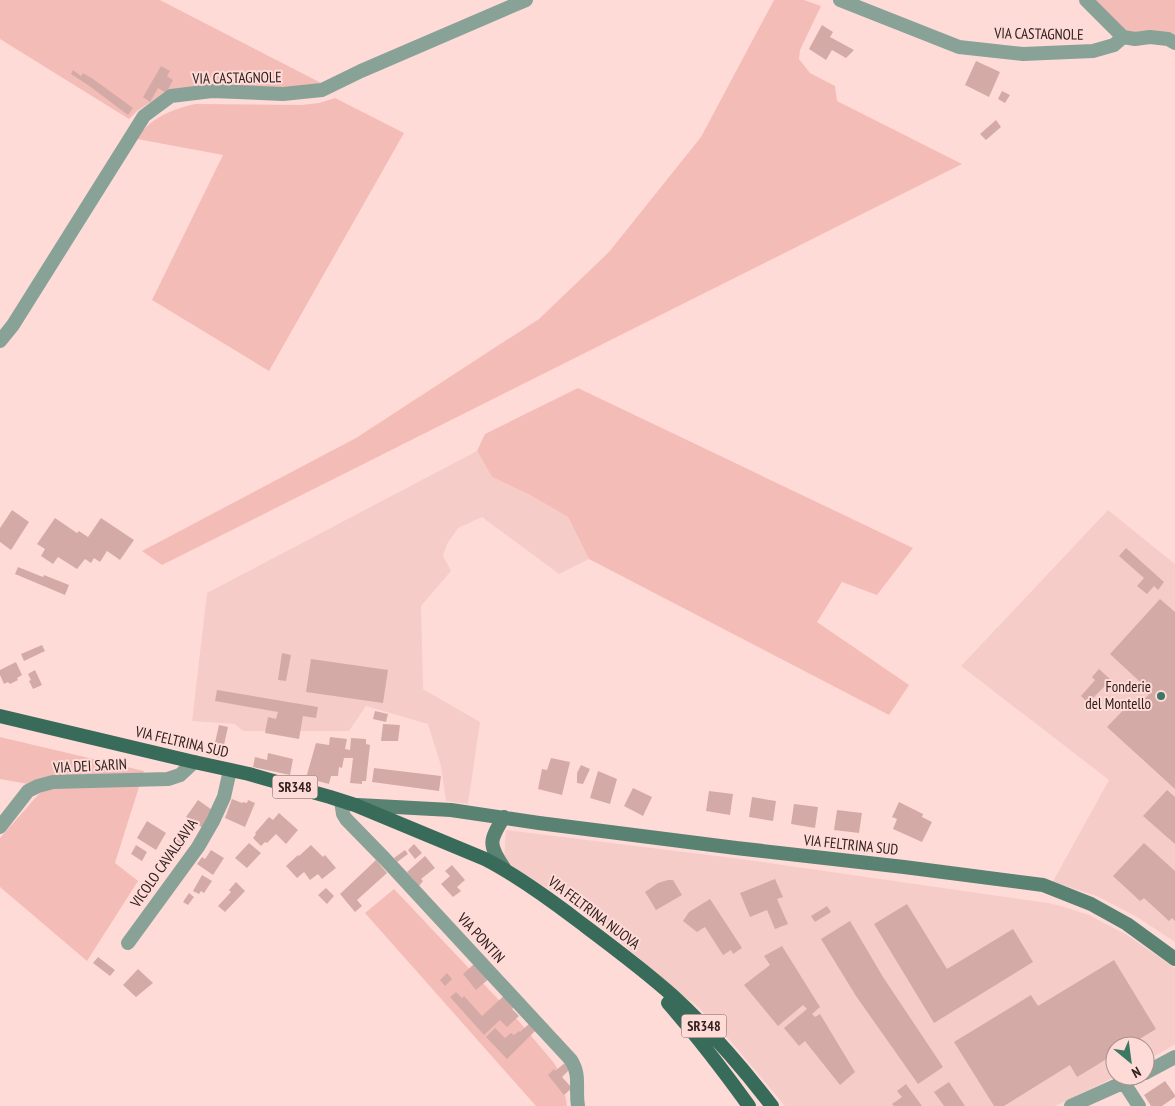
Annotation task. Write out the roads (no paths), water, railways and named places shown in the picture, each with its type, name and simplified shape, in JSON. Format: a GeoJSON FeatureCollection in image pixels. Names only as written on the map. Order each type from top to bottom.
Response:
{"type":"FeatureCollection","features":[{"type":"Feature","properties":{"kind":"main road","name":"VIA FELTRINA SUD"},"geometry":{"type":"LineString","coordinates":[[0,716],[249,774],[355,805],[451,810],[736,848],[1043,885],[1091,904],[1127,924],[1175,959]]}},
{"type":"Feature","properties":{"kind":"main road","name":"VIA FELTRINA NUOVA"},"geometry":{"type":"LineString","coordinates":[[355,805],[467,850],[504,868],[546,897],[625,956],[672,995],[707,1029],[751,1078],[772,1106]]}},
{"type":"Feature","properties":{"kind":"main road"},"geometry":{"type":"LineString","coordinates":[[504,817],[492,837],[492,845],[496,856],[504,868]]}},
{"type":"Feature","properties":{"kind":"main road"},"geometry":{"type":"LineString","coordinates":[[625,956],[692,1030],[749,1106]]}},
{"type":"Feature","properties":{"kind":"street","name":"VIA CASTAGNOLE"},"geometry":{"type":"LineString","coordinates":[[0,341],[13,325],[144,116],[171,96],[212,91],[283,94],[322,90],[361,71],[526,0]]}},
{"type":"Feature","properties":{"kind":"street","name":"VIA CASTAGNOLE"},"geometry":{"type":"LineString","coordinates":[[840,0],[959,47],[1023,54],[1093,51],[1114,45],[1123,37]]}},
{"type":"Feature","properties":{"kind":"street"},"geometry":{"type":"LineString","coordinates":[[1086,0],[1123,37],[1168,39],[1175,43]]}},
{"type":"Feature","properties":{"kind":"street","name":"VIA DEI SARIN"},"geometry":{"type":"LineString","coordinates":[[0,827],[28,792],[38,786],[53,782],[168,779],[180,775],[194,762]]}},
{"type":"Feature","properties":{"kind":"street","name":"VICOLO CAVALCAVIA"},"geometry":{"type":"LineString","coordinates":[[128,943],[198,846],[213,822],[224,797],[230,770]]}},
{"type":"Feature","properties":{"kind":"street","name":"VIA PONTIN"},"geometry":{"type":"LineString","coordinates":[[341,801],[343,814],[346,819],[571,1060],[576,1068],[576,1097],[578,1106]]}},
{"type":"Feature","properties":{"kind":"street"},"geometry":{"type":"LineString","coordinates":[[1155,1068],[1175,1057]]}},
{"type":"Feature","properties":{"kind":"street"},"geometry":{"type":"LineString","coordinates":[[1071,1106],[1117,1086]]}},
{"type":"Feature","properties":{"kind":"street"},"geometry":{"type":"LineString","coordinates":[[1126,1086],[1139,1106]]}},
{"type":"Feature","properties":{"kind":"place","name":"Fonderie del Montello"},"geometry":{"type":"Point","coordinates":[1161,696]}}]}
